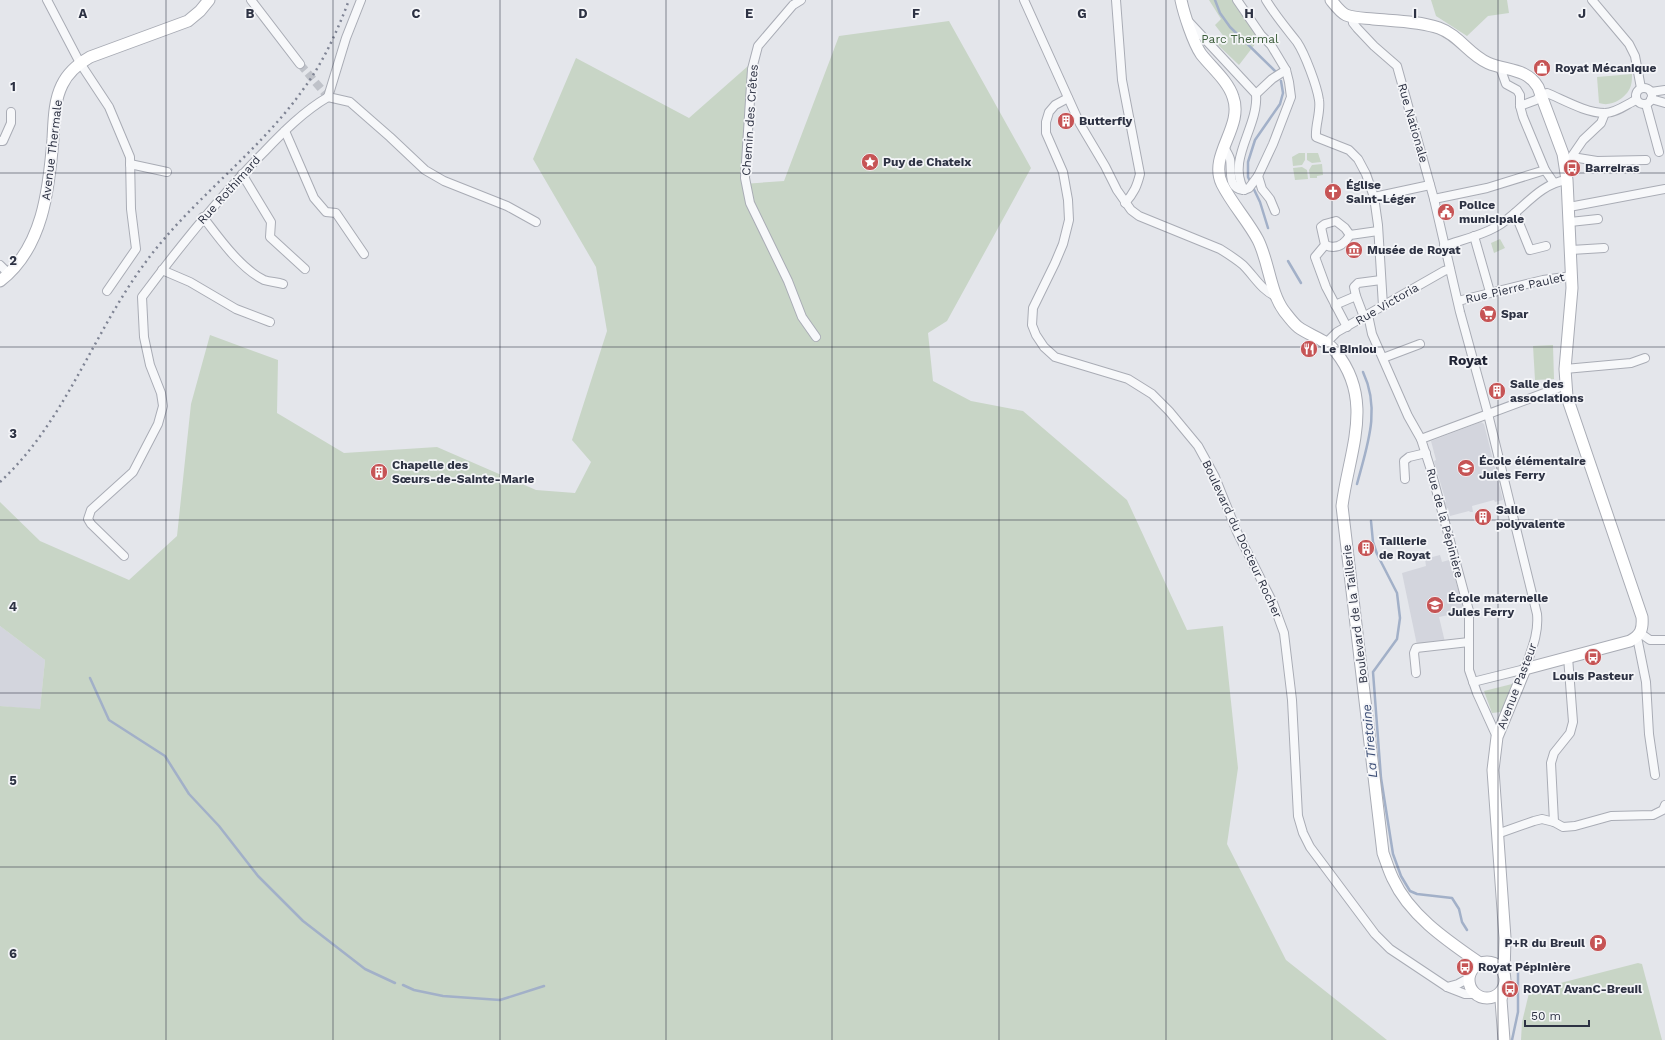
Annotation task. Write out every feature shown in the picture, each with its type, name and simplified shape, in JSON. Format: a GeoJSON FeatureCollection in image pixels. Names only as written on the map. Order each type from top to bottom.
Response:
{"type":"FeatureCollection","features":[{"type":"Feature","properties":{"kind":"main road","name":"Avenue Thermale"},"geometry":{"type":"LineString","coordinates":[[0,281],[9,274],[27,248],[43,214],[47,196],[58,94],[65,79],[80,63],[94,55],[188,21],[200,11],[209,0]]}},
{"type":"Feature","properties":{"kind":"main road","name":"Boulevard de la Taillerie"},"geometry":{"type":"LineString","coordinates":[[1181,0],[1186,19],[1200,52],[1226,84],[1233,96],[1236,106],[1235,119],[1218,166],[1221,184],[1258,240],[1277,297],[1283,310],[1298,327],[1326,343],[1336,352],[1351,377],[1356,392],[1358,411],[1356,430],[1345,480],[1342,506],[1383,853],[1393,879],[1409,904],[1426,921],[1451,942],[1484,963]]}},
{"type":"Feature","properties":{"kind":"main road"},"geometry":{"type":"LineString","coordinates":[[1331,0],[1343,13],[1352,17],[1406,22],[1440,28],[1454,37],[1477,58],[1527,75],[1534,81],[1541,95],[1568,159],[1567,180],[1572,276],[1565,369],[1566,385],[1571,411],[1642,617],[1643,628],[1639,635],[1622,644],[1525,669]]}},
{"type":"Feature","properties":{"kind":"main road","name":"Avenue Pasteur"},"geometry":{"type":"LineString","coordinates":[[1504,975],[1504,923],[1493,770],[1497,737],[1525,669]]}},
{"type":"Feature","properties":{"kind":"main road","name":"Boulevard de la Taillerie"},"geometry":{"type":"LineString","coordinates":[[1451,942],[1468,965],[1470,976]]}},
{"type":"Feature","properties":{"kind":"main road"},"geometry":{"type":"LineString","coordinates":[[1503,989],[1499,994],[1493,997],[1487,998],[1476,994],[1472,990],[1470,976],[1475,967],[1484,963],[1505,949]]}},
{"type":"Feature","properties":{"kind":"main road"},"geometry":{"type":"LineString","coordinates":[[1484,963],[1495,964],[1504,975],[1505,982],[1501,1000],[1504,1040]]}},
{"type":"Feature","properties":{"kind":"main road"},"geometry":{"type":"LineString","coordinates":[[1487,998],[1502,1016]]}},
{"type":"Feature","properties":{"kind":"street"},"geometry":{"type":"LineString","coordinates":[[47,0],[80,63],[109,107],[130,157],[131,209],[136,249],[107,291]]}},
{"type":"Feature","properties":{"kind":"street"},"geometry":{"type":"LineString","coordinates":[[252,0],[300,64]]}},
{"type":"Feature","properties":{"kind":"street"},"geometry":{"type":"LineString","coordinates":[[362,0],[346,38],[328,96],[350,102],[425,170],[444,181],[507,206],[536,222]]}},
{"type":"Feature","properties":{"kind":"street","name":"Chemin des Crêtes"},"geometry":{"type":"LineString","coordinates":[[801,0],[793,5],[758,46],[752,69],[745,178],[750,203],[788,281],[802,317],[816,337]]}},
{"type":"Feature","properties":{"kind":"street"},"geometry":{"type":"LineString","coordinates":[[1024,0],[1080,124],[1125,203],[1139,216],[1220,249],[1232,256],[1244,266],[1267,293],[1277,297]]}},
{"type":"Feature","properties":{"kind":"street"},"geometry":{"type":"LineString","coordinates":[[1116,0],[1122,80],[1140,174],[1133,194],[1125,203]]}},
{"type":"Feature","properties":{"kind":"street"},"geometry":{"type":"LineString","coordinates":[[1224,147],[1230,159],[1232,183],[1239,190],[1247,189],[1256,178],[1273,144],[1290,96],[1289,82],[1271,45],[1261,35],[1236,0]]}},
{"type":"Feature","properties":{"kind":"street"},"geometry":{"type":"LineString","coordinates":[[1266,0],[1274,15],[1298,43],[1311,75],[1320,100],[1315,127],[1316,137],[1349,150],[1366,174],[1374,197],[1383,306]]}},
{"type":"Feature","properties":{"kind":"street"},"geometry":{"type":"LineString","coordinates":[[1592,0],[1629,44],[1635,56],[1641,88]]}},
{"type":"Feature","properties":{"kind":"street","name":"Rue Nationale"},"geometry":{"type":"LineString","coordinates":[[1352,17],[1353,23],[1357,28],[1374,46],[1397,66],[1434,199],[1450,269]]}},
{"type":"Feature","properties":{"kind":"street"},"geometry":{"type":"LineString","coordinates":[[1186,19],[1256,94],[1257,104],[1238,169],[1239,182],[1247,189]]}},
{"type":"Feature","properties":{"kind":"street"},"geometry":{"type":"LineString","coordinates":[[1500,67],[1506,84],[1517,90],[1520,95],[1520,106],[1523,117],[1545,170],[1554,183]]}},
{"type":"Feature","properties":{"kind":"street"},"geometry":{"type":"LineString","coordinates":[[1256,94],[1284,72]]}},
{"type":"Feature","properties":{"kind":"street"},"geometry":{"type":"LineString","coordinates":[[1659,152],[1649,98],[1647,88],[1641,88],[1635,94],[1636,100],[1641,104],[1649,98],[1665,90]]}},
{"type":"Feature","properties":{"kind":"street"},"geometry":{"type":"LineString","coordinates":[[1520,106],[1536,100],[1541,95],[1547,93],[1586,109],[1605,113],[1618,109],[1636,100]]}},
{"type":"Feature","properties":{"kind":"street","name":"Rue Rothimard"},"geometry":{"type":"LineString","coordinates":[[124,556],[91,524],[88,519],[91,510],[133,472],[158,424],[163,406],[161,393],[150,365],[144,337],[142,297],[203,217],[242,174],[313,105],[328,96]]}},
{"type":"Feature","properties":{"kind":"street","name":"Boulevard du Docteur Rocher"},"geometry":{"type":"LineString","coordinates":[[1068,98],[1055,105],[1048,112],[1046,122],[1046,133],[1063,172],[1068,200],[1069,220],[1063,244],[1033,308],[1032,325],[1036,335],[1044,347],[1055,357],[1128,379],[1152,394],[1169,411],[1198,446],[1215,476],[1237,532],[1273,603],[1284,633],[1292,700],[1298,816],[1303,834],[1327,872],[1375,934],[1390,949],[1447,987],[1465,994],[1476,994]]}},
{"type":"Feature","properties":{"kind":"street"},"geometry":{"type":"LineString","coordinates":[[1649,98],[1665,102]]}},
{"type":"Feature","properties":{"kind":"street"},"geometry":{"type":"LineString","coordinates":[[0,141],[3,141],[11,123],[11,112]]}},
{"type":"Feature","properties":{"kind":"street"},"geometry":{"type":"LineString","coordinates":[[1568,159],[1587,136],[1601,123],[1605,113]]}},
{"type":"Feature","properties":{"kind":"street"},"geometry":{"type":"LineString","coordinates":[[286,131],[314,198],[326,212],[336,213],[364,254]]}},
{"type":"Feature","properties":{"kind":"street"},"geometry":{"type":"LineString","coordinates":[[1568,159],[1598,161],[1646,160]]}},
{"type":"Feature","properties":{"kind":"street"},"geometry":{"type":"LineString","coordinates":[[130,164],[167,172]]}},
{"type":"Feature","properties":{"kind":"street"},"geometry":{"type":"LineString","coordinates":[[1434,199],[1487,188],[1545,170]]}},
{"type":"Feature","properties":{"kind":"street"},"geometry":{"type":"LineString","coordinates":[[242,174],[271,222],[270,237],[305,269]]}},
{"type":"Feature","properties":{"kind":"street"},"geometry":{"type":"LineString","coordinates":[[1256,178],[1270,199],[1275,211]]}},
{"type":"Feature","properties":{"kind":"street"},"geometry":{"type":"LineString","coordinates":[[1444,246],[1474,236],[1497,226],[1515,213],[1534,196],[1554,183],[1567,180]]}},
{"type":"Feature","properties":{"kind":"street"},"geometry":{"type":"LineString","coordinates":[[1374,197],[1430,185]]}},
{"type":"Feature","properties":{"kind":"street"},"geometry":{"type":"LineString","coordinates":[[1569,207],[1665,189]]}},
{"type":"Feature","properties":{"kind":"street"},"geometry":{"type":"LineString","coordinates":[[1515,213],[1530,250],[1546,246]]}},
{"type":"Feature","properties":{"kind":"street"},"geometry":{"type":"LineString","coordinates":[[203,217],[221,241],[255,274],[265,280],[283,284]]}},
{"type":"Feature","properties":{"kind":"street"},"geometry":{"type":"LineString","coordinates":[[1570,222],[1598,219]]}},
{"type":"Feature","properties":{"kind":"street"},"geometry":{"type":"LineString","coordinates":[[1325,245],[1321,227],[1325,224],[1336,222],[1345,228],[1350,235]]}},
{"type":"Feature","properties":{"kind":"street"},"geometry":{"type":"LineString","coordinates":[[1350,235],[1378,231]]}},
{"type":"Feature","properties":{"kind":"street"},"geometry":{"type":"LineString","coordinates":[[1325,245],[1330,247],[1346,243],[1350,235]]}},
{"type":"Feature","properties":{"kind":"street"},"geometry":{"type":"LineString","coordinates":[[1474,236],[1490,292]]}},
{"type":"Feature","properties":{"kind":"street"},"geometry":{"type":"LineString","coordinates":[[1325,245],[1315,257],[1326,287],[1347,327]]}},
{"type":"Feature","properties":{"kind":"street"},"geometry":{"type":"LineString","coordinates":[[1571,250],[1604,248]]}},
{"type":"Feature","properties":{"kind":"street"},"geometry":{"type":"LineString","coordinates":[[0,265],[9,274]]}},
{"type":"Feature","properties":{"kind":"street","name":"Avenue Pasteur"},"geometry":{"type":"LineString","coordinates":[[1450,269],[1460,312],[1488,414],[1537,614],[1538,624],[1536,637],[1525,669]]}},
{"type":"Feature","properties":{"kind":"street","name":"Rue Victoria"},"geometry":{"type":"LineString","coordinates":[[1326,343],[1337,332],[1450,269]]}},
{"type":"Feature","properties":{"kind":"street"},"geometry":{"type":"LineString","coordinates":[[162,270],[190,282],[236,309],[270,322]]}},
{"type":"Feature","properties":{"kind":"street","name":"Rue Pierre Paulet"},"geometry":{"type":"LineString","coordinates":[[1458,301],[1543,280],[1572,276]]}},
{"type":"Feature","properties":{"kind":"street"},"geometry":{"type":"LineString","coordinates":[[1335,305],[1356,296],[1354,287],[1358,283],[1381,280]]}},
{"type":"Feature","properties":{"kind":"street","name":"Rue de la Pépinière"},"geometry":{"type":"LineString","coordinates":[[1356,296],[1366,316],[1372,334],[1408,416],[1422,439],[1469,611],[1469,670],[1472,682],[1497,737]]}},
{"type":"Feature","properties":{"kind":"street"},"geometry":{"type":"LineString","coordinates":[[1383,358],[1420,344]]}},
{"type":"Feature","properties":{"kind":"street"},"geometry":{"type":"LineString","coordinates":[[1565,369],[1631,363],[1645,358]]}},
{"type":"Feature","properties":{"kind":"street"},"geometry":{"type":"LineString","coordinates":[[1422,439],[1566,385]]}},
{"type":"Feature","properties":{"kind":"street"},"geometry":{"type":"LineString","coordinates":[[1405,479],[1404,461],[1409,457],[1426,453]]}},
{"type":"Feature","properties":{"kind":"street"},"geometry":{"type":"LineString","coordinates":[[1639,635],[1650,640],[1665,640]]}},
{"type":"Feature","properties":{"kind":"street"},"geometry":{"type":"LineString","coordinates":[[1639,635],[1646,682],[1649,734],[1655,776]]}},
{"type":"Feature","properties":{"kind":"street"},"geometry":{"type":"LineString","coordinates":[[1416,674],[1414,653],[1416,648],[1469,642]]}},
{"type":"Feature","properties":{"kind":"street"},"geometry":{"type":"LineString","coordinates":[[1554,822],[1551,763],[1554,753],[1570,733],[1573,722],[1568,657]]}},
{"type":"Feature","properties":{"kind":"street"},"geometry":{"type":"LineString","coordinates":[[1472,682],[1525,669]]}},
{"type":"Feature","properties":{"kind":"street"},"geometry":{"type":"LineString","coordinates":[[1497,834],[1542,819],[1554,822],[1563,827],[1575,826],[1611,816],[1653,815],[1663,810],[1665,805]]}},
{"type":"Feature","properties":{"kind":"street"},"geometry":{"type":"LineString","coordinates":[[1447,987],[1458,984],[1470,976]]}},
{"type":"Feature","properties":{"kind":"shaded area","name":"École élémentaire Jules Ferry"},"geometry":{"type":"Polygon","coordinates":[[[1481,422],[1484,424],[1503,500],[1495,502],[1494,500],[1472,506],[1473,512],[1469,511],[1450,516],[1448,508],[1445,509],[1444,503],[1446,502],[1434,461],[1436,460],[1431,441],[1481,422]]]}},
{"type":"Feature","properties":{"kind":"shaded area","name":"École maternelle Jules Ferry"},"geometry":{"type":"Polygon","coordinates":[[[1440,555],[1442,562],[1449,560],[1461,598],[1463,612],[1439,617],[1445,642],[1417,645],[1402,573],[1426,566],[1425,559],[1440,555]]]}},
{"type":"Feature","properties":{"kind":"shaded area"},"geometry":{"type":"Polygon","coordinates":[[[0,626],[45,660],[40,710],[0,706],[0,626]]]}},
{"type":"Feature","properties":{"kind":"green space","name":"Parc Thermal"},"geometry":{"type":"Polygon","coordinates":[[[1209,0],[1233,0],[1259,39],[1239,65],[1218,45],[1225,38],[1215,25],[1221,19],[1209,0]]]}},
{"type":"Feature","properties":{"kind":"green space"},"geometry":{"type":"Polygon","coordinates":[[[1431,0],[1507,0],[1509,13],[1488,16],[1467,36],[1436,16],[1431,0]]]}},
{"type":"Feature","properties":{"kind":"green space"},"geometry":{"type":"Polygon","coordinates":[[[949,21],[1031,168],[947,321],[928,333],[933,381],[971,401],[1023,411],[1127,500],[1187,630],[1223,626],[1238,768],[1227,844],[1286,960],[1387,1040],[0,1040],[0,706],[40,709],[45,660],[0,626],[0,502],[40,541],[129,580],[177,536],[191,404],[210,335],[278,360],[277,413],[344,453],[437,447],[536,490],[575,493],[591,462],[572,440],[607,331],[596,267],[533,159],[576,58],[689,118],[748,66],[743,184],[784,181],[839,36],[949,21]]]}},
{"type":"Feature","properties":{"kind":"green space"},"geometry":{"type":"Polygon","coordinates":[[[1632,74],[1630,88],[1620,100],[1607,104],[1599,103],[1597,77],[1632,74]]]}},
{"type":"Feature","properties":{"kind":"green space"},"geometry":{"type":"Polygon","coordinates":[[[1299,153],[1305,153],[1305,160],[1302,165],[1293,166],[1292,157],[1299,153]]]}},
{"type":"Feature","properties":{"kind":"green space"},"geometry":{"type":"Polygon","coordinates":[[[1307,153],[1318,153],[1321,162],[1312,163],[1307,160],[1307,153]]]}},
{"type":"Feature","properties":{"kind":"green space"},"geometry":{"type":"Polygon","coordinates":[[[1322,164],[1323,175],[1317,176],[1317,178],[1310,178],[1309,170],[1312,165],[1322,164]]]}},
{"type":"Feature","properties":{"kind":"green space"},"geometry":{"type":"Polygon","coordinates":[[[1302,167],[1307,170],[1308,179],[1295,180],[1293,168],[1302,167]]]}},
{"type":"Feature","properties":{"kind":"green space"},"geometry":{"type":"Polygon","coordinates":[[[1500,239],[1505,248],[1494,253],[1491,243],[1500,239]]]}},
{"type":"Feature","properties":{"kind":"green space"},"geometry":{"type":"Polygon","coordinates":[[[1553,345],[1554,379],[1535,380],[1533,346],[1553,345]]]}},
{"type":"Feature","properties":{"kind":"green space"},"geometry":{"type":"Polygon","coordinates":[[[1512,684],[1501,712],[1492,713],[1484,691],[1512,684]]]}},
{"type":"Feature","properties":{"kind":"green space"},"geometry":{"type":"Polygon","coordinates":[[[1638,963],[1642,964],[1662,1040],[1521,1040],[1522,1022],[1529,993],[1541,988],[1638,963]]]}},
{"type":"Feature","properties":{"kind":"waterway","name":"La Tiretaine"},"geometry":{"type":"LineString","coordinates":[[1215,0],[1220,13],[1230,27],[1275,71]]}},
{"type":"Feature","properties":{"kind":"waterway","name":"La Tiretaine"},"geometry":{"type":"LineString","coordinates":[[1268,228],[1260,202],[1248,177],[1248,162],[1255,140],[1280,104],[1283,93],[1281,81]]}},
{"type":"Feature","properties":{"kind":"waterway","name":"La Tiretaine"},"geometry":{"type":"LineString","coordinates":[[1288,261],[1301,283]]}},
{"type":"Feature","properties":{"kind":"waterway","name":"La Tiretaine"},"geometry":{"type":"LineString","coordinates":[[1357,484],[1368,442],[1372,414],[1371,400],[1363,372]]}},
{"type":"Feature","properties":{"kind":"waterway","name":"La Tiretaine"},"geometry":{"type":"LineString","coordinates":[[1371,521],[1373,542],[1377,554],[1397,593],[1400,618],[1397,639],[1373,672],[1381,778],[1393,854],[1401,876],[1410,891],[1417,894],[1452,898],[1459,909],[1462,922],[1467,930]]}},
{"type":"Feature","properties":{"kind":"waterway"},"geometry":{"type":"LineString","coordinates":[[90,678],[109,720],[165,756],[189,794],[219,826],[258,876],[303,921],[365,969],[395,983]]}},
{"type":"Feature","properties":{"kind":"waterway","name":"La Tiretaine"},"geometry":{"type":"LineString","coordinates":[[1512,1040],[1518,1012],[1518,972]]}},
{"type":"Feature","properties":{"kind":"waterway"},"geometry":{"type":"LineString","coordinates":[[403,985],[414,990],[443,996],[500,1000],[544,986]]}},
{"type":"Feature","properties":{"kind":"tunnel"},"geometry":{"type":"LineString","coordinates":[[300,64],[328,97]]}},
{"type":"Feature","properties":{"kind":"railway"},"geometry":{"type":"LineString","coordinates":[[0,482],[23,458],[61,405],[110,318],[145,263],[183,218],[265,136],[310,80],[329,47],[349,0]]}},
{"type":"Feature","properties":{"kind":"place","name":"Royat Mécanique"},"geometry":{"type":"Point","coordinates":[1542,68]}},
{"type":"Feature","properties":{"kind":"place","name":"Butterfly"},"geometry":{"type":"Point","coordinates":[1066,121]}},
{"type":"Feature","properties":{"kind":"place","name":"Puy de Chateix"},"geometry":{"type":"Point","coordinates":[870,162]}},
{"type":"Feature","properties":{"kind":"place","name":"Barreiras"},"geometry":{"type":"Point","coordinates":[1572,168]}},
{"type":"Feature","properties":{"kind":"place","name":"Église Saint-Léger"},"geometry":{"type":"Point","coordinates":[1333,192]}},
{"type":"Feature","properties":{"kind":"place","name":"Police municipale"},"geometry":{"type":"Point","coordinates":[1446,212]}},
{"type":"Feature","properties":{"kind":"place","name":"Musée de Royat"},"geometry":{"type":"Point","coordinates":[1354,250]}},
{"type":"Feature","properties":{"kind":"place","name":"Spar"},"geometry":{"type":"Point","coordinates":[1488,314]}},
{"type":"Feature","properties":{"kind":"place","name":"Le Biniou"},"geometry":{"type":"Point","coordinates":[1309,349]}},
{"type":"Feature","properties":{"kind":"place","name":"Salle des associations"},"geometry":{"type":"Point","coordinates":[1497,391]}},
{"type":"Feature","properties":{"kind":"place","name":"École élémentaire Jules Ferry"},"geometry":{"type":"Point","coordinates":[1466,468]}},
{"type":"Feature","properties":{"kind":"place","name":"Chapelle des Sœurs-de-Sainte-Marie"},"geometry":{"type":"Point","coordinates":[379,472]}},
{"type":"Feature","properties":{"kind":"place","name":"Salle polyvalente"},"geometry":{"type":"Point","coordinates":[1483,517]}},
{"type":"Feature","properties":{"kind":"place","name":"Taillerie de Royat"},"geometry":{"type":"Point","coordinates":[1366,548]}},
{"type":"Feature","properties":{"kind":"place","name":"École maternelle Jules Ferry"},"geometry":{"type":"Point","coordinates":[1435,605]}},
{"type":"Feature","properties":{"kind":"place","name":"Louis Pasteur"},"geometry":{"type":"Point","coordinates":[1593,657]}},
{"type":"Feature","properties":{"kind":"place","name":"P+R du Breuil"},"geometry":{"type":"Point","coordinates":[1598,943]}},
{"type":"Feature","properties":{"kind":"place","name":"Royat Pépinière"},"geometry":{"type":"Point","coordinates":[1465,967]}},
{"type":"Feature","properties":{"kind":"place","name":"ROYAT AvanC-Breuil"},"geometry":{"type":"Point","coordinates":[1510,989]}},
{"type":"Feature","properties":{"kind":"district","name":"Royat"},"geometry":{"type":"Point","coordinates":[1468,360]}}]}
